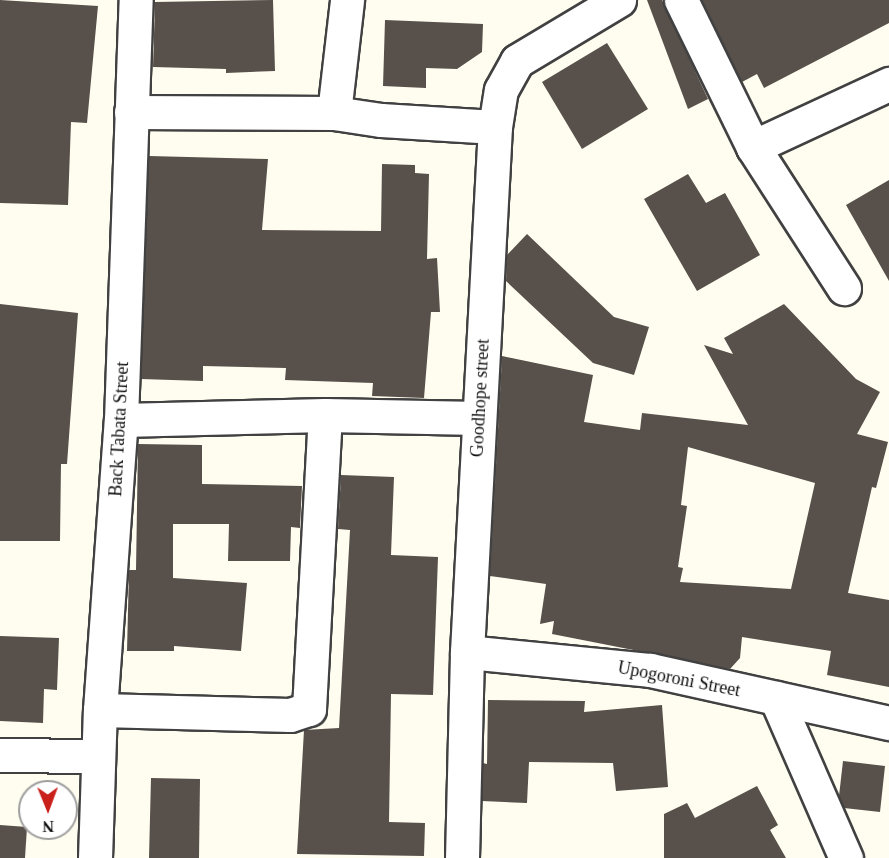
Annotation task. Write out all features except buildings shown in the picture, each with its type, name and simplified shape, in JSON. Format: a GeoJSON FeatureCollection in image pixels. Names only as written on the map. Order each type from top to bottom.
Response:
{"type":"FeatureCollection","features":[{"type":"Feature","properties":{"kind":"street","name":"Back Tabata Street"},"geometry":{"type":"LineString","coordinates":[[95,858],[100,710],[121,420],[130,112],[136,0]]}},
{"type":"Feature","properties":{"kind":"street"},"geometry":{"type":"LineString","coordinates":[[334,112],[347,0]]}},
{"type":"Feature","properties":{"kind":"street","name":"Goodhope street"},"geometry":{"type":"LineString","coordinates":[[462,858],[467,652],[495,128],[501,90],[517,62],[619,0]]}},
{"type":"Feature","properties":{"kind":"street"},"geometry":{"type":"LineString","coordinates":[[681,0],[753,147],[844,288]]}},
{"type":"Feature","properties":{"kind":"street"},"geometry":{"type":"LineString","coordinates":[[753,147],[889,84]]}},
{"type":"Feature","properties":{"kind":"street"},"geometry":{"type":"LineString","coordinates":[[130,112],[334,112],[381,120],[495,128]]}},
{"type":"Feature","properties":{"kind":"street"},"geometry":{"type":"LineString","coordinates":[[100,710],[291,715],[309,709],[325,415]]}},
{"type":"Feature","properties":{"kind":"street"},"geometry":{"type":"LineString","coordinates":[[121,420],[325,415],[479,418]]}},
{"type":"Feature","properties":{"kind":"street","name":"Upogoroni Street"},"geometry":{"type":"LineString","coordinates":[[467,652],[650,670],[889,723]]}},
{"type":"Feature","properties":{"kind":"street"},"geometry":{"type":"LineString","coordinates":[[776,698],[846,858]]}},
{"type":"Feature","properties":{"kind":"street"},"geometry":{"type":"LineString","coordinates":[[0,755],[98,756]]}}]}
